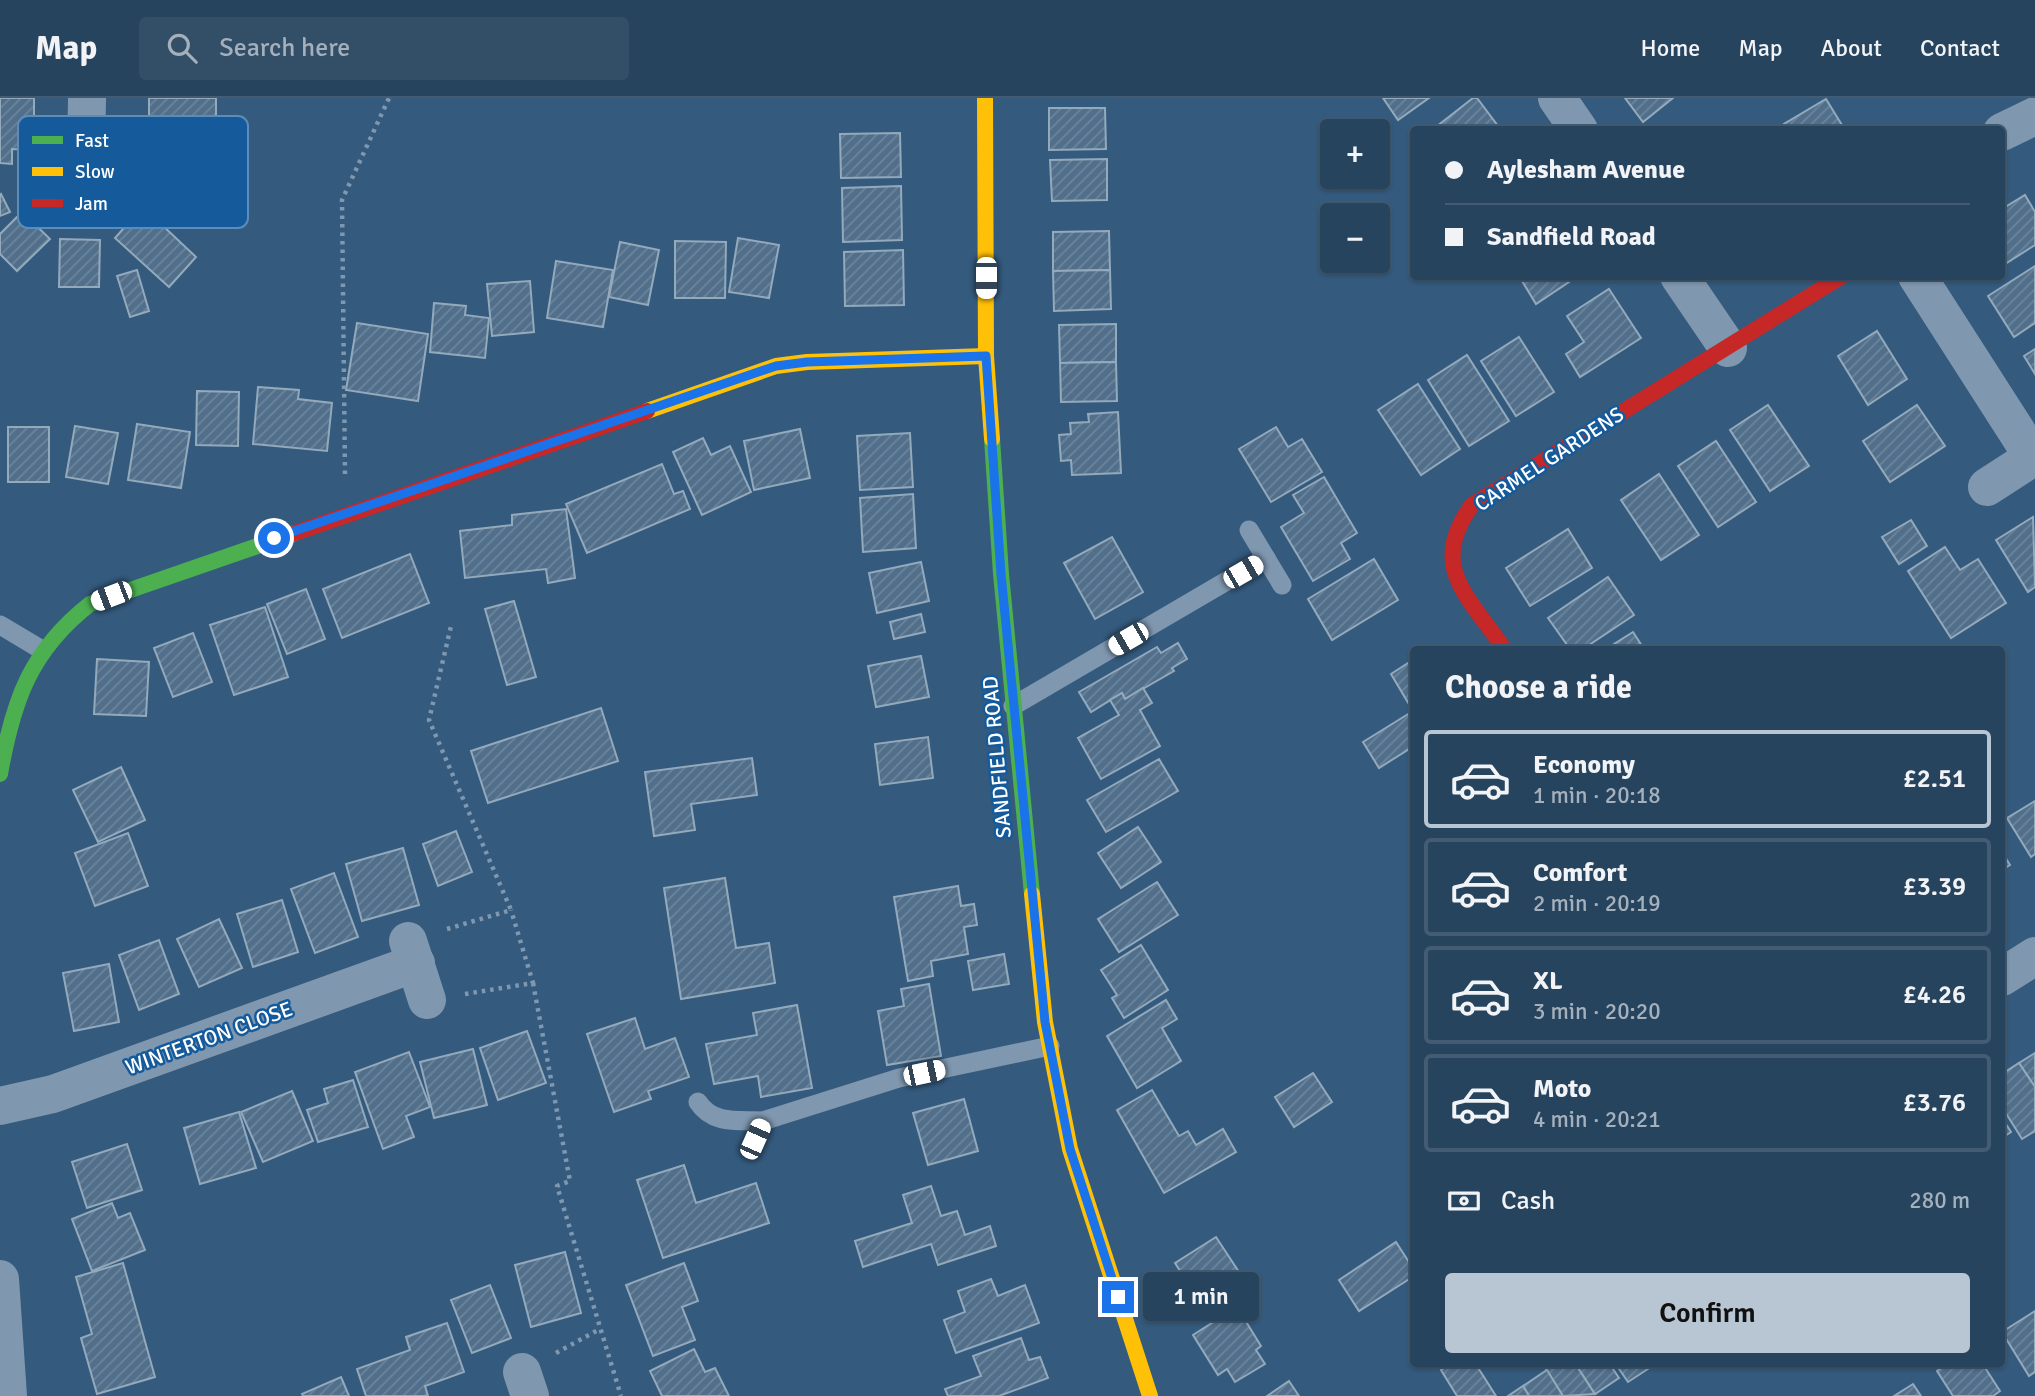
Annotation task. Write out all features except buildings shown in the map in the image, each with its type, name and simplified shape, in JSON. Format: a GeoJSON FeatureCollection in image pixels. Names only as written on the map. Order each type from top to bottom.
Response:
{"type":"FeatureCollection","features":[{"type":"Feature","properties":{"kind":"street"},"geometry":{"type":"LineString","coordinates":[[87,98],[87,116]]}},
{"type":"Feature","properties":{"kind":"street","name":"SANDFIELD ROAD"},"geometry":{"type":"LineString","coordinates":[[985,98],[986,356],[1013,706],[1050,1046],[1070,1149],[1150,1396]]}},
{"type":"Feature","properties":{"kind":"street"},"geometry":{"type":"LineString","coordinates":[[1558,98],[1576,126]]}},
{"type":"Feature","properties":{"kind":"street"},"geometry":{"type":"LineString","coordinates":[[2005,131],[2035,116]]}},
{"type":"Feature","properties":{"kind":"street"},"geometry":{"type":"LineString","coordinates":[[1682,280],[1728,348]]}},
{"type":"Feature","properties":{"kind":"street","name":"CARMEL GARDENS"},"geometry":{"type":"LineString","coordinates":[[1502,646],[1461,581],[1450,556],[1455,528],[1472,505],[1836,280]]}},
{"type":"Feature","properties":{"kind":"street"},"geometry":{"type":"LineString","coordinates":[[1920,280],[2034,456],[1987,487]]}},
{"type":"Feature","properties":{"kind":"street"},"geometry":{"type":"LineString","coordinates":[[0,774],[7,730],[19,689],[55,632],[90,604],[776,366],[807,362],[986,356]]}},
{"type":"Feature","properties":{"kind":"street"},"geometry":{"type":"LineString","coordinates":[[412,952],[428,1000]]}},
{"type":"Feature","properties":{"kind":"street","name":"WINTERTON CLOSE"},"geometry":{"type":"LineString","coordinates":[[0,1106],[53,1094],[412,952]]}},
{"type":"Feature","properties":{"kind":"street"},"geometry":{"type":"LineString","coordinates":[[2005,975],[2035,956]]}},
{"type":"Feature","properties":{"kind":"street"},"geometry":{"type":"LineString","coordinates":[[0,1279],[8,1396]]}},
{"type":"Feature","properties":{"kind":"lane"},"geometry":{"type":"LineString","coordinates":[[1249,530],[1282,585]]}},
{"type":"Feature","properties":{"kind":"lane"},"geometry":{"type":"LineString","coordinates":[[1013,706],[1266,558]]}},
{"type":"Feature","properties":{"kind":"lane"},"geometry":{"type":"LineString","coordinates":[[0,625],[42,650]]}},
{"type":"Feature","properties":{"kind":"lane"},"geometry":{"type":"LineString","coordinates":[[698,1102],[706,1114],[716,1119],[759,1130],[899,1079],[1050,1046]]}},
{"type":"Feature","properties":{"kind":"path"},"geometry":{"type":"LineString","coordinates":[[345,514],[342,200],[389,98]]}},
{"type":"Feature","properties":{"kind":"path"},"geometry":{"type":"LineString","coordinates":[[451,626],[429,720],[511,910],[534,983],[570,1181],[557,1186],[598,1330],[621,1396]]}},
{"type":"Feature","properties":{"kind":"path"},"geometry":{"type":"LineString","coordinates":[[412,952],[511,910]]}},
{"type":"Feature","properties":{"kind":"path"},"geometry":{"type":"LineString","coordinates":[[428,1000],[534,983]]}},
{"type":"Feature","properties":{"kind":"path"},"geometry":{"type":"LineString","coordinates":[[526,1384],[598,1330]]}},
{"type":"Feature","properties":{"kind":"traffic: fast"},"geometry":{"type":"LineString","coordinates":[[992,439],[1001,574],[1032,894]]}},
{"type":"Feature","properties":{"kind":"traffic: fast"},"geometry":{"type":"LineString","coordinates":[[0,774],[11,723],[27,679],[52,640],[90,604],[295,533]]}},
{"type":"Feature","properties":{"kind":"traffic: slow"},"geometry":{"type":"LineString","coordinates":[[985,98],[986,356],[992,439]]}},
{"type":"Feature","properties":{"kind":"traffic: slow"},"geometry":{"type":"LineString","coordinates":[[647,411],[776,366],[807,362],[986,356]]}},
{"type":"Feature","properties":{"kind":"traffic: slow"},"geometry":{"type":"LineString","coordinates":[[1032,894],[1045,1022],[1070,1149],[1150,1396]]}},
{"type":"Feature","properties":{"kind":"traffic: jam"},"geometry":{"type":"LineString","coordinates":[[1502,646],[1467,596],[1453,564],[1453,546],[1459,527],[1472,505],[1836,280]]}},
{"type":"Feature","properties":{"kind":"traffic: jam"},"geometry":{"type":"LineString","coordinates":[[295,533],[647,411]]}},
{"type":"Feature","properties":{"kind":"route"},"geometry":{"type":"LineString","coordinates":[[274,538],[776,366],[807,362],[986,356],[1001,574],[1045,1022],[1070,1149],[1118,1297]]}}]}
